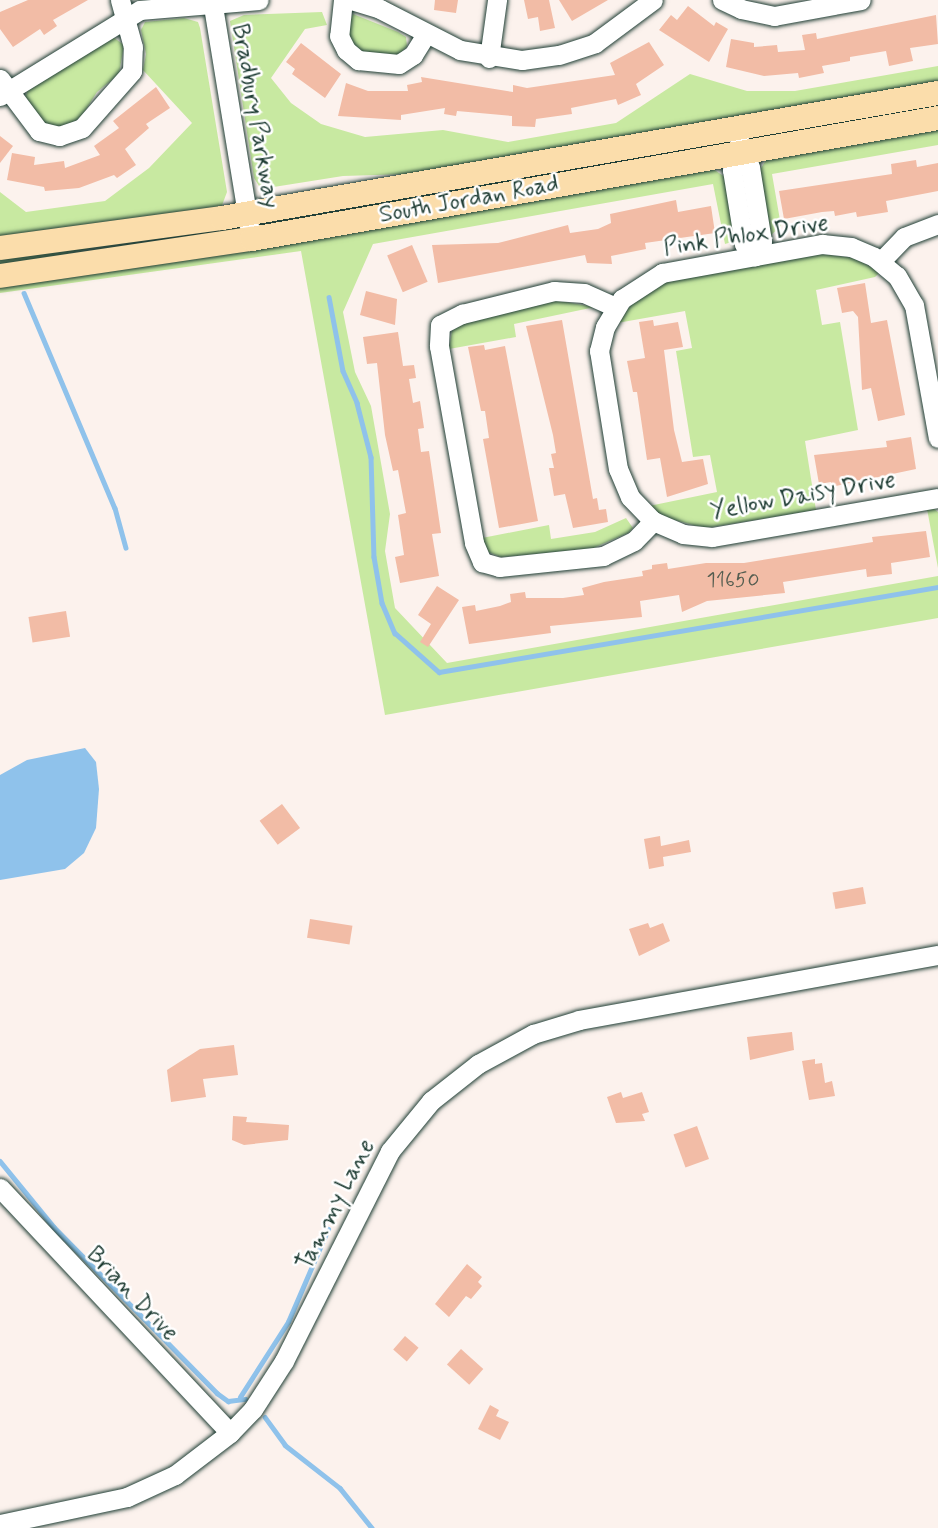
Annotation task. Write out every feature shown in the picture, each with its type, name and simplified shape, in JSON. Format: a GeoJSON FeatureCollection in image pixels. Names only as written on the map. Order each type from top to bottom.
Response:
{"type":"FeatureCollection","features":[{"type":"Feature","properties":{"kind":"main road","name":"South Jordan Road"},"geometry":{"type":"LineString","coordinates":[[0,275],[252,239],[739,141],[938,93]]}},
{"type":"Feature","properties":{"kind":"main road","name":"South Jordan Road"},"geometry":{"type":"LineString","coordinates":[[0,248],[739,141],[938,118]]}},
{"type":"Feature","properties":{"kind":"street"},"geometry":{"type":"LineString","coordinates":[[122,9],[133,47],[132,71],[82,128],[64,136],[44,134],[29,122],[2,89],[122,9],[259,0]]}},
{"type":"Feature","properties":{"kind":"street"},"geometry":{"type":"LineString","coordinates":[[343,0],[339,36],[358,60],[399,64],[413,55],[426,34]]}},
{"type":"Feature","properties":{"kind":"street"},"geometry":{"type":"LineString","coordinates":[[351,0],[380,9],[426,34],[489,58],[533,59],[581,49],[625,25],[653,0]]}},
{"type":"Feature","properties":{"kind":"street"},"geometry":{"type":"LineString","coordinates":[[489,58],[497,0]]}},
{"type":"Feature","properties":{"kind":"street"},"geometry":{"type":"LineString","coordinates":[[722,0],[741,9],[774,16],[860,0]]}},
{"type":"Feature","properties":{"kind":"street","name":"Bradbury Parkway"},"geometry":{"type":"LineString","coordinates":[[212,1],[252,239]]}},
{"type":"Feature","properties":{"kind":"street"},"geometry":{"type":"LineString","coordinates":[[739,141],[750,167],[762,241],[755,256]]}},
{"type":"Feature","properties":{"kind":"street"},"geometry":{"type":"LineString","coordinates":[[938,224],[904,237],[881,261],[903,284],[917,313],[938,438]]}},
{"type":"Feature","properties":{"kind":"street","name":"Pink Phlox Drive"},"geometry":{"type":"LineString","coordinates":[[616,307],[634,288],[662,273],[755,256],[827,244],[856,248],[881,261]]}},
{"type":"Feature","properties":{"kind":"street"},"geometry":{"type":"LineString","coordinates":[[554,291],[584,293],[616,307],[602,336],[600,374],[621,479],[636,505],[653,521],[627,545],[595,558],[499,567],[478,566],[443,372],[437,324],[462,314],[554,291]]}},
{"type":"Feature","properties":{"kind":"street","name":"Yellow Daisy Drive"},"geometry":{"type":"LineString","coordinates":[[653,521],[683,534],[712,537],[938,498]]}},
{"type":"Feature","properties":{"kind":"street","name":"Tammy Lane"},"geometry":{"type":"LineString","coordinates":[[0,1524],[127,1497],[176,1475],[230,1433],[253,1409],[285,1362],[390,1151],[431,1101],[478,1064],[533,1034],[579,1020],[938,956]]}},
{"type":"Feature","properties":{"kind":"street","name":"Brian Drive"},"geometry":{"type":"LineString","coordinates":[[0,1188],[230,1433]]}},
{"type":"Feature","properties":{"kind":"green space"},"geometry":{"type":"Polygon","coordinates":[[[322,12],[327,25],[305,29],[271,78],[291,103],[321,124],[365,137],[443,130],[508,142],[616,123],[690,74],[747,91],[795,91],[938,66],[938,84],[409,174],[343,176],[261,189],[254,178],[230,21],[244,15],[322,12]]]}},
{"type":"Feature","properties":{"kind":"green space"},"geometry":{"type":"Polygon","coordinates":[[[353,14],[398,32],[406,37],[407,46],[399,55],[379,57],[356,49],[346,32],[353,14]]]}},
{"type":"Feature","properties":{"kind":"green space"},"geometry":{"type":"Polygon","coordinates":[[[184,18],[198,22],[200,28],[227,192],[221,208],[0,239],[0,192],[26,212],[105,201],[149,168],[192,123],[143,70],[146,54],[141,30],[145,22],[184,18]]]}},
{"type":"Feature","properties":{"kind":"green space"},"geometry":{"type":"Polygon","coordinates":[[[113,37],[124,45],[119,74],[97,92],[80,119],[61,127],[44,125],[24,100],[28,90],[113,37]]]}},
{"type":"Feature","properties":{"kind":"green space"},"geometry":{"type":"Polygon","coordinates":[[[938,126],[938,145],[772,174],[781,226],[770,236],[758,173],[768,157],[938,126]]]}},
{"type":"Feature","properties":{"kind":"green space"},"geometry":{"type":"Polygon","coordinates":[[[710,167],[725,177],[735,241],[725,244],[713,184],[373,244],[343,312],[355,372],[371,406],[390,514],[385,551],[395,608],[447,663],[938,576],[938,618],[385,715],[301,251],[0,293],[0,283],[710,167]]]}},
{"type":"Feature","properties":{"kind":"green space"},"geometry":{"type":"Polygon","coordinates":[[[101,246],[18,265],[0,267],[0,255],[101,246]]]}},
{"type":"Feature","properties":{"kind":"green space"},"geometry":{"type":"Polygon","coordinates":[[[822,254],[854,258],[880,272],[875,277],[816,290],[822,325],[840,322],[858,430],[805,441],[816,510],[705,528],[663,517],[649,506],[717,492],[710,455],[693,457],[676,351],[692,348],[685,311],[617,323],[639,295],[669,280],[822,254]]]}},
{"type":"Feature","properties":{"kind":"green space"},"geometry":{"type":"Polygon","coordinates":[[[553,300],[595,307],[514,324],[516,337],[449,349],[452,331],[462,324],[553,300]]]}},
{"type":"Feature","properties":{"kind":"green space"},"geometry":{"type":"Polygon","coordinates":[[[933,508],[938,512],[938,568],[927,509],[933,508]]]}},
{"type":"Feature","properties":{"kind":"green space"},"geometry":{"type":"Polygon","coordinates":[[[626,518],[633,528],[628,533],[591,549],[501,557],[488,552],[482,538],[549,525],[551,539],[595,532],[626,518]]]}},
{"type":"Feature","properties":{"kind":"water"},"geometry":{"type":"Polygon","coordinates":[[[85,748],[96,762],[99,789],[96,828],[84,853],[65,869],[0,880],[0,775],[27,760],[85,748]]]}},
{"type":"Feature","properties":{"kind":"building"},"geometry":{"type":"Polygon","coordinates":[[[28,0],[88,0],[53,20],[57,26],[44,35],[40,29],[13,47],[0,29],[0,12],[28,0]]]}},
{"type":"Feature","properties":{"kind":"building"},"geometry":{"type":"Polygon","coordinates":[[[435,0],[458,0],[456,13],[434,10],[435,0]]]}},
{"type":"Feature","properties":{"kind":"building"},"geometry":{"type":"Polygon","coordinates":[[[524,0],[549,0],[555,28],[540,31],[538,17],[528,19],[524,0]]]}},
{"type":"Feature","properties":{"kind":"building"},"geometry":{"type":"Polygon","coordinates":[[[559,0],[608,0],[572,21],[559,0]]]}},
{"type":"Feature","properties":{"kind":"building"},"geometry":{"type":"Polygon","coordinates":[[[688,6],[714,26],[716,22],[728,29],[709,62],[659,30],[671,15],[677,20],[688,6]]]}},
{"type":"Feature","properties":{"kind":"building"},"geometry":{"type":"Polygon","coordinates":[[[936,15],[938,44],[910,48],[913,61],[889,66],[886,51],[850,57],[850,61],[822,66],[824,73],[799,78],[798,73],[764,76],[726,67],[731,39],[754,43],[754,47],[777,45],[778,52],[805,50],[802,35],[816,33],[817,39],[936,15]]]}},
{"type":"Feature","properties":{"kind":"building"},"geometry":{"type":"Polygon","coordinates":[[[649,42],[664,65],[636,84],[641,95],[618,105],[616,99],[571,108],[572,114],[536,119],[535,127],[512,126],[512,116],[457,111],[456,116],[444,114],[445,108],[401,115],[401,120],[338,116],[346,83],[368,91],[408,91],[407,85],[422,82],[421,77],[513,92],[513,85],[527,88],[615,75],[610,63],[649,42]]]}},
{"type":"Feature","properties":{"kind":"building"},"geometry":{"type":"Polygon","coordinates":[[[301,43],[341,74],[325,98],[292,74],[295,69],[286,62],[301,43]]]}},
{"type":"Feature","properties":{"kind":"building"},"geometry":{"type":"Polygon","coordinates":[[[156,87],[170,108],[146,124],[149,128],[125,149],[136,165],[117,178],[114,175],[79,188],[45,191],[44,187],[7,180],[12,153],[35,157],[34,165],[64,161],[65,168],[100,155],[94,146],[119,128],[113,121],[156,87]]]}},
{"type":"Feature","properties":{"kind":"building"},"geometry":{"type":"Polygon","coordinates":[[[0,136],[13,146],[0,163],[0,136]]]}},
{"type":"Feature","properties":{"kind":"building"},"geometry":{"type":"Polygon","coordinates":[[[916,160],[917,167],[938,163],[938,191],[886,201],[888,212],[857,217],[856,212],[835,216],[834,211],[784,219],[779,191],[892,174],[891,164],[916,160]]]}},
{"type":"Feature","properties":{"kind":"building"},"geometry":{"type":"Polygon","coordinates":[[[676,200],[678,212],[711,206],[715,233],[645,243],[646,249],[611,256],[612,264],[587,263],[585,255],[438,283],[432,245],[498,243],[568,225],[570,233],[598,229],[611,223],[610,214],[676,200]]]}},
{"type":"Feature","properties":{"kind":"building"},"geometry":{"type":"Polygon","coordinates":[[[412,245],[428,282],[403,292],[387,256],[412,245]]]}},
{"type":"Feature","properties":{"kind":"building"},"geometry":{"type":"Polygon","coordinates":[[[865,283],[871,323],[887,320],[905,415],[878,421],[871,388],[862,390],[858,317],[853,311],[842,313],[837,288],[865,283]]]}},
{"type":"Feature","properties":{"kind":"building"},"geometry":{"type":"Polygon","coordinates":[[[366,291],[397,299],[395,325],[360,315],[366,291]]]}},
{"type":"Feature","properties":{"kind":"building"},"geometry":{"type":"Polygon","coordinates":[[[562,320],[593,499],[597,498],[599,510],[606,509],[608,522],[573,528],[565,494],[554,496],[549,468],[554,468],[551,454],[556,453],[526,326],[562,320]]]}},
{"type":"Feature","properties":{"kind":"building"},"geometry":{"type":"Polygon","coordinates":[[[653,320],[654,326],[678,322],[683,347],[664,350],[674,430],[682,462],[703,459],[708,484],[667,497],[660,458],[647,460],[637,392],[633,392],[627,361],[645,358],[639,322],[653,320]]]}},
{"type":"Feature","properties":{"kind":"building"},"geometry":{"type":"Polygon","coordinates":[[[398,332],[403,366],[414,365],[416,378],[409,379],[413,403],[420,401],[424,428],[418,429],[421,452],[429,451],[441,533],[432,534],[439,576],[400,583],[395,557],[404,555],[398,515],[406,513],[398,470],[393,471],[385,435],[377,363],[367,364],[363,337],[398,332]]]}},
{"type":"Feature","properties":{"kind":"building"},"geometry":{"type":"Polygon","coordinates":[[[484,345],[485,350],[505,346],[538,521],[499,528],[483,439],[489,438],[485,411],[481,411],[468,347],[484,345]]]}},
{"type":"Feature","properties":{"kind":"building"},"geometry":{"type":"Polygon","coordinates":[[[911,437],[916,469],[831,487],[831,482],[819,484],[814,455],[887,447],[886,441],[911,437]]]}},
{"type":"Feature","properties":{"kind":"building"},"geometry":{"type":"Polygon","coordinates":[[[926,531],[930,557],[891,563],[892,574],[867,577],[866,569],[783,582],[785,593],[707,601],[682,612],[679,595],[640,601],[642,617],[550,626],[551,633],[469,644],[462,607],[475,605],[476,611],[500,606],[511,602],[510,594],[525,592],[526,598],[584,595],[582,588],[643,576],[642,571],[652,569],[652,565],[667,563],[668,569],[706,563],[744,563],[873,542],[872,537],[926,531]]]}},
{"type":"Feature","properties":{"kind":"building"},"geometry":{"type":"Polygon","coordinates":[[[437,586],[459,600],[428,647],[420,642],[431,624],[418,615],[437,586]]]}},
{"type":"Feature","properties":{"kind":"building"},"geometry":{"type":"Polygon","coordinates":[[[66,611],[70,637],[33,643],[28,617],[66,611]]]}},
{"type":"Feature","properties":{"kind":"building"},"geometry":{"type":"Polygon","coordinates":[[[282,804],[300,828],[278,845],[260,821],[282,804]]]}},
{"type":"Feature","properties":{"kind":"building"},"geometry":{"type":"Polygon","coordinates":[[[660,836],[661,846],[689,840],[691,852],[663,857],[664,866],[649,869],[644,839],[660,836]]]}},
{"type":"Feature","properties":{"kind":"building"},"geometry":{"type":"Polygon","coordinates":[[[863,887],[866,904],[835,909],[832,892],[863,887]]]}},
{"type":"Feature","properties":{"kind":"building"},"geometry":{"type":"Polygon","coordinates":[[[310,919],[352,926],[349,944],[307,938],[310,919]]]}},
{"type":"Feature","properties":{"kind":"building"},"geometry":{"type":"Polygon","coordinates":[[[648,923],[650,928],[663,923],[670,941],[639,956],[629,929],[648,923]]]}},
{"type":"Feature","properties":{"kind":"building"},"geometry":{"type":"Polygon","coordinates":[[[792,1032],[794,1050],[750,1060],[747,1037],[792,1032]]]}},
{"type":"Feature","properties":{"kind":"building"},"geometry":{"type":"Polygon","coordinates":[[[234,1045],[238,1075],[203,1079],[206,1097],[171,1102],[167,1070],[200,1049],[234,1045]]]}},
{"type":"Feature","properties":{"kind":"building"},"geometry":{"type":"Polygon","coordinates":[[[815,1059],[815,1064],[822,1063],[825,1083],[832,1081],[835,1096],[809,1100],[802,1061],[815,1059]]]}},
{"type":"Feature","properties":{"kind":"building"},"geometry":{"type":"Polygon","coordinates":[[[621,1092],[623,1098],[642,1092],[649,1112],[642,1114],[645,1121],[616,1123],[607,1097],[621,1092]]]}},
{"type":"Feature","properties":{"kind":"building"},"geometry":{"type":"Polygon","coordinates":[[[233,1116],[247,1117],[246,1122],[289,1125],[288,1140],[244,1145],[232,1140],[233,1116]]]}},
{"type":"Feature","properties":{"kind":"building"},"geometry":{"type":"Polygon","coordinates":[[[697,1126],[709,1159],[685,1167],[674,1135],[697,1126]]]}},
{"type":"Feature","properties":{"kind":"building"},"geometry":{"type":"Polygon","coordinates":[[[467,1264],[482,1277],[478,1282],[482,1286],[471,1299],[466,1296],[449,1317],[435,1304],[467,1264]]]}},
{"type":"Feature","properties":{"kind":"building"},"geometry":{"type":"Polygon","coordinates":[[[405,1336],[419,1348],[407,1361],[393,1350],[405,1336]]]}},
{"type":"Feature","properties":{"kind":"building"},"geometry":{"type":"Polygon","coordinates":[[[461,1349],[483,1369],[469,1385],[447,1365],[461,1349]]]}},
{"type":"Feature","properties":{"kind":"building"},"geometry":{"type":"Polygon","coordinates":[[[490,1405],[499,1410],[496,1416],[509,1422],[500,1440],[478,1429],[490,1405]]]}},
{"type":"Feature","properties":{"kind":"waterway"},"geometry":{"type":"LineString","coordinates":[[24,293],[115,508],[126,548]]}},
{"type":"Feature","properties":{"kind":"waterway"},"geometry":{"type":"LineString","coordinates":[[329,297],[343,371],[357,403],[371,457],[374,557],[382,603],[395,633],[439,672],[938,587]]}},
{"type":"Feature","properties":{"kind":"waterway"},"geometry":{"type":"LineString","coordinates":[[0,1161],[54,1227],[217,1393],[228,1401],[245,1399]]}},
{"type":"Feature","properties":{"kind":"waterway"},"geometry":{"type":"LineString","coordinates":[[240,1397],[288,1322],[328,1229]]}},
{"type":"Feature","properties":{"kind":"waterway"},"geometry":{"type":"LineString","coordinates":[[265,1417],[285,1445],[340,1488],[372,1528]]}}]}
